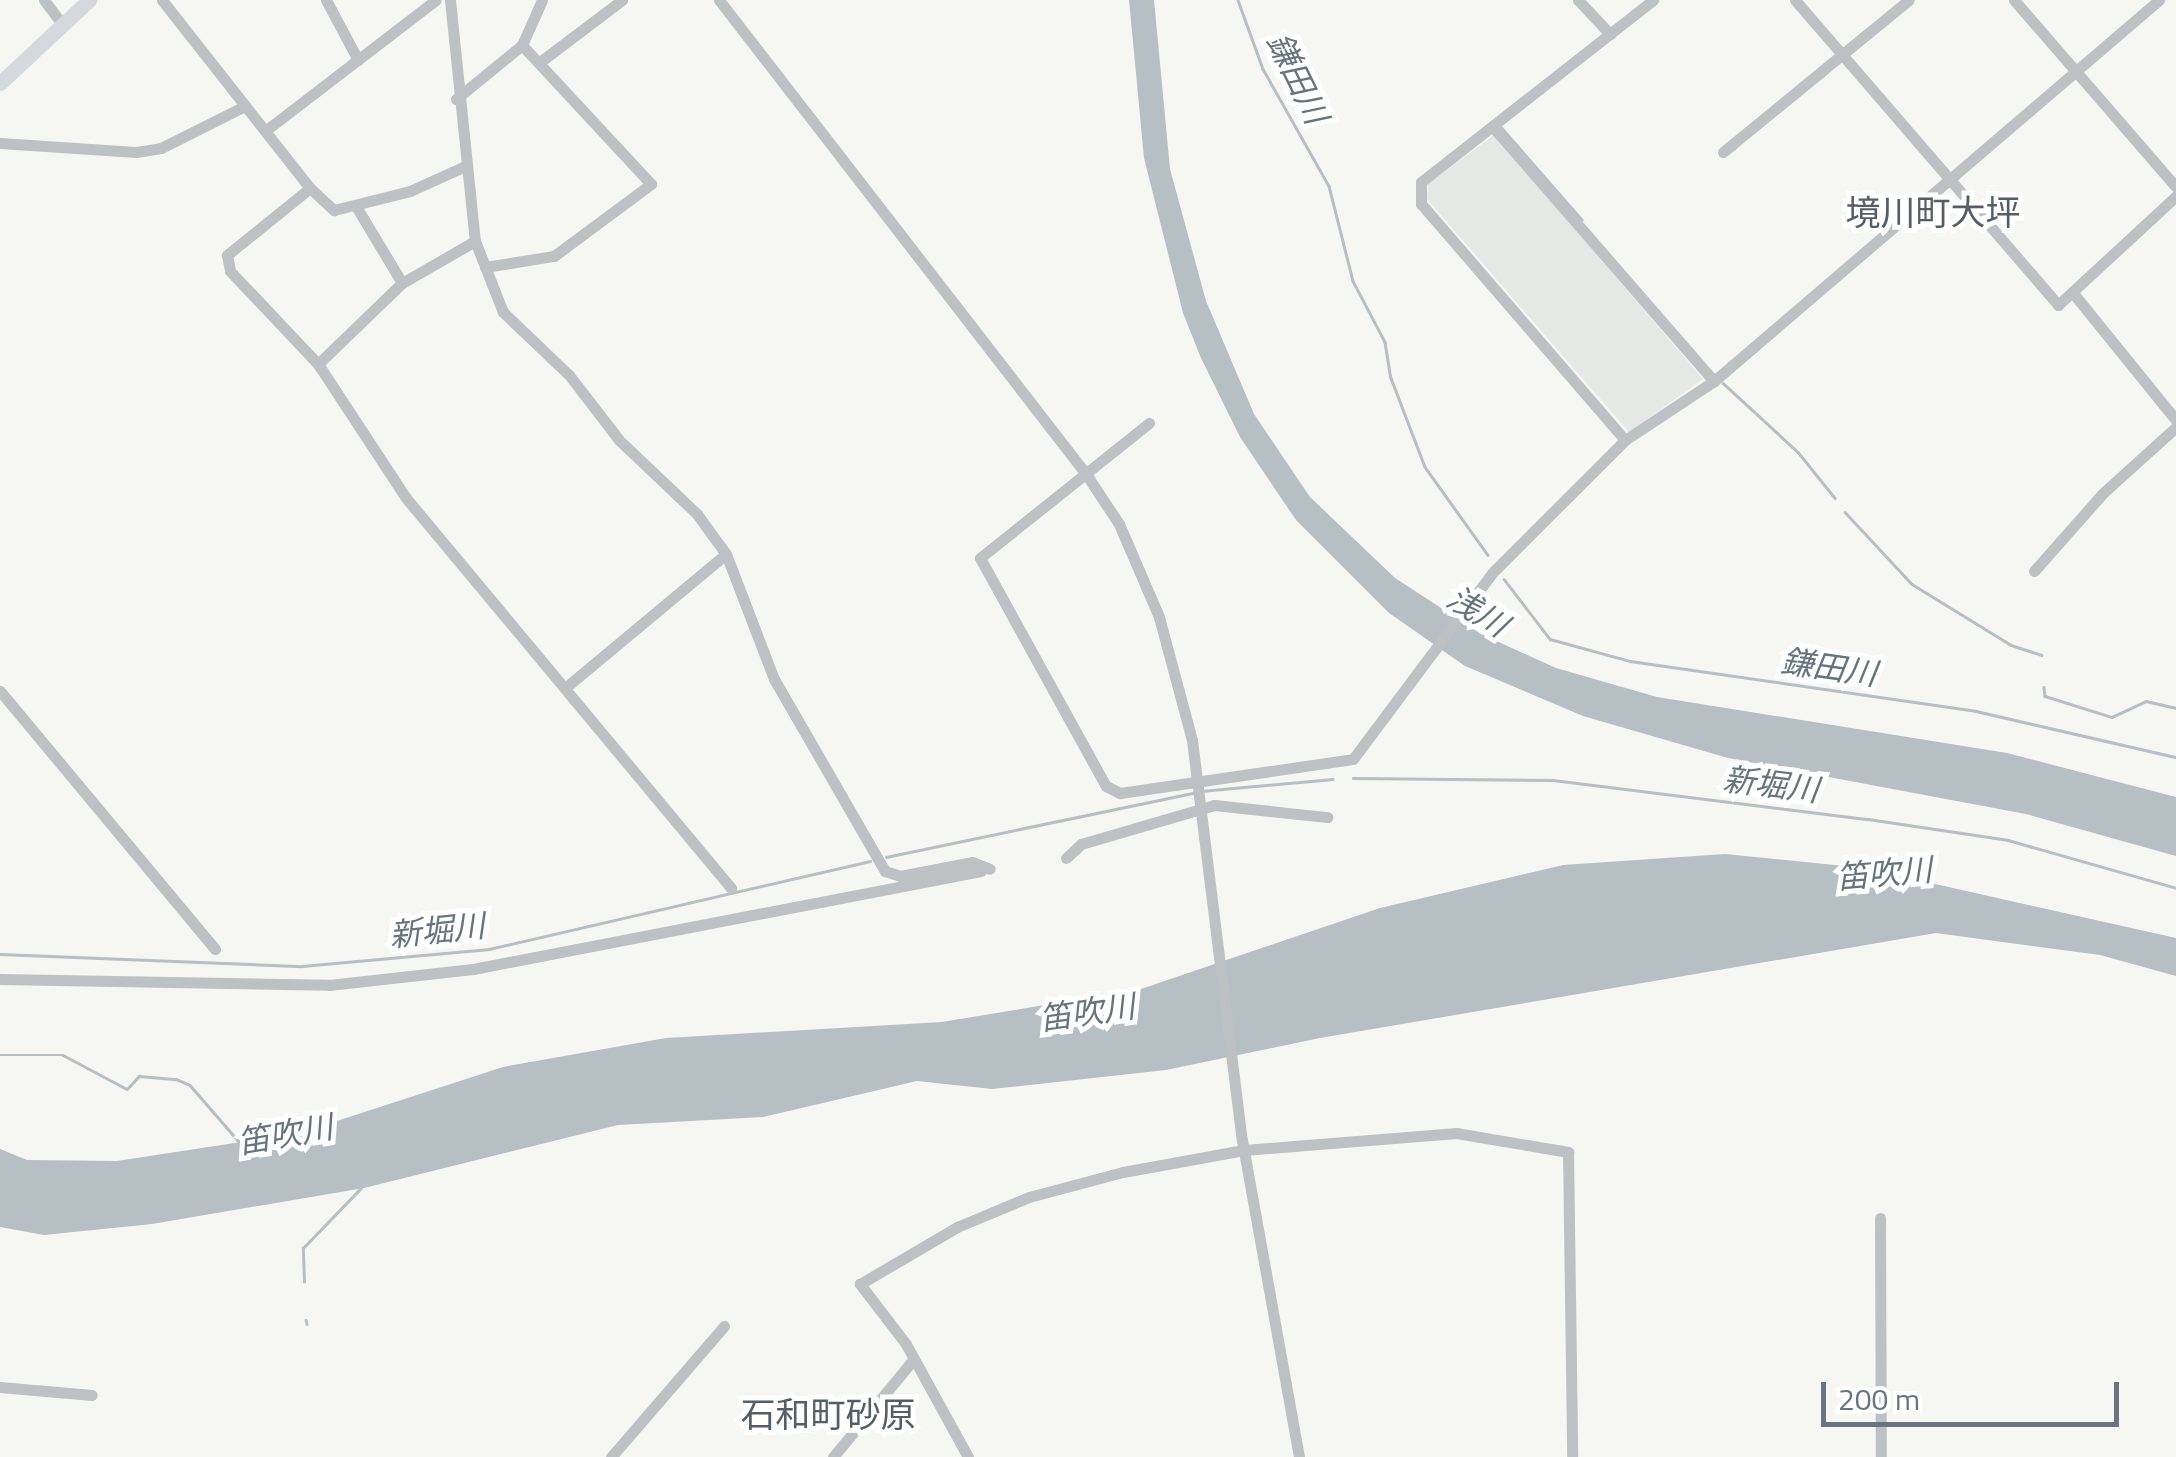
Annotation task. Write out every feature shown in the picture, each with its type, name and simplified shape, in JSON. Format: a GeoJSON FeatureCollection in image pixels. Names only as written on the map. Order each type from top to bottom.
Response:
{"type":"FeatureCollection","features":[{"type":"Feature","properties":{"kind":"main road"},"geometry":{"type":"LineString","coordinates":[[0,83],[89,0]]}},
{"type":"Feature","properties":{"kind":"street"},"geometry":{"type":"LineString","coordinates":[[44,0],[62,24]]}},
{"type":"Feature","properties":{"kind":"street"},"geometry":{"type":"LineString","coordinates":[[162,0],[310,188],[334,210],[358,208],[465,166]]}},
{"type":"Feature","properties":{"kind":"street"},"geometry":{"type":"LineString","coordinates":[[326,0],[358,60]]}},
{"type":"Feature","properties":{"kind":"street"},"geometry":{"type":"LineString","coordinates":[[265,131],[436,0]]}},
{"type":"Feature","properties":{"kind":"street"},"geometry":{"type":"LineString","coordinates":[[0,979],[328,985],[473,969],[985,870],[972,862],[900,876],[885,871],[774,679],[726,554],[698,514],[619,440],[569,375],[515,326],[475,241],[456,99],[450,0]]}},
{"type":"Feature","properties":{"kind":"street"},"geometry":{"type":"LineString","coordinates":[[456,99],[522,45],[542,0]]}},
{"type":"Feature","properties":{"kind":"street"},"geometry":{"type":"LineString","coordinates":[[540,62],[622,0]]}},
{"type":"Feature","properties":{"kind":"street"},"geometry":{"type":"LineString","coordinates":[[720,0],[1086,474],[1118,524],[1160,617],[1192,740],[1244,1145],[1299,1457]]}},
{"type":"Feature","properties":{"kind":"street"},"geometry":{"type":"LineString","coordinates":[[1578,0],[1610,34]]}},
{"type":"Feature","properties":{"kind":"street"},"geometry":{"type":"LineString","coordinates":[[1625,440],[1421,204],[1426,174],[1493,127],[1653,0]]}},
{"type":"Feature","properties":{"kind":"street"},"geometry":{"type":"LineString","coordinates":[[1795,0],[1950,174],[2058,305],[2176,196]]}},
{"type":"Feature","properties":{"kind":"street"},"geometry":{"type":"LineString","coordinates":[[1723,152],[1909,0]]}},
{"type":"Feature","properties":{"kind":"street"},"geometry":{"type":"LineString","coordinates":[[2014,0],[2176,187]]}},
{"type":"Feature","properties":{"kind":"street"},"geometry":{"type":"LineString","coordinates":[[1149,423],[986,552],[980,565],[1112,793],[1344,764],[1366,746],[1506,556],[1625,440],[1714,381],[1950,174],[2080,74],[2159,0]]}},
{"type":"Feature","properties":{"kind":"street"},"geometry":{"type":"LineString","coordinates":[[485,267],[554,256],[651,184],[522,45]]}},
{"type":"Feature","properties":{"kind":"street"},"geometry":{"type":"LineString","coordinates":[[0,143],[136,152],[161,148],[245,106]]}},
{"type":"Feature","properties":{"kind":"street"},"geometry":{"type":"LineString","coordinates":[[1493,127],[1714,381]]}},
{"type":"Feature","properties":{"kind":"street"},"geometry":{"type":"LineString","coordinates":[[310,188],[227,255],[230,270],[318,364],[406,498],[730,888]]}},
{"type":"Feature","properties":{"kind":"street"},"geometry":{"type":"LineString","coordinates":[[358,208],[402,283]]}},
{"type":"Feature","properties":{"kind":"street"},"geometry":{"type":"LineString","coordinates":[[318,364],[402,283],[475,241]]}},
{"type":"Feature","properties":{"kind":"street"},"geometry":{"type":"LineString","coordinates":[[2034,571],[2103,493],[2176,424],[2073,293]]}},
{"type":"Feature","properties":{"kind":"street"},"geometry":{"type":"LineString","coordinates":[[565,688],[726,554]]}},
{"type":"Feature","properties":{"kind":"street"},"geometry":{"type":"LineString","coordinates":[[0,692],[214,949]]}},
{"type":"Feature","properties":{"kind":"street"},"geometry":{"type":"LineString","coordinates":[[1066,858],[1081,844],[1214,805],[1327,817]]}},
{"type":"Feature","properties":{"kind":"street"},"geometry":{"type":"LineString","coordinates":[[968,1457],[912,1361],[860,1284],[916,1248],[1029,1197],[1244,1145],[1456,1133],[1568,1152],[1572,1457]]}},
{"type":"Feature","properties":{"kind":"street"},"geometry":{"type":"LineString","coordinates":[[1880,1218],[1880,1457]]}},
{"type":"Feature","properties":{"kind":"street"},"geometry":{"type":"LineString","coordinates":[[611,1457],[724,1326]]}},
{"type":"Feature","properties":{"kind":"street"},"geometry":{"type":"LineString","coordinates":[[834,1457],[912,1361]]}},
{"type":"Feature","properties":{"kind":"street"},"geometry":{"type":"LineString","coordinates":[[0,1386],[92,1395]]}},
{"type":"Feature","properties":{"kind":"shaded area"},"geometry":{"type":"Polygon","coordinates":[[[1494,135],[1703,379],[1629,432],[1427,199],[1428,184],[1494,135]]]}},
{"type":"Feature","properties":{"kind":"water"},"geometry":{"type":"Polygon","coordinates":[[[1129,0],[1154,0],[1170,169],[1206,301],[1254,414],[1310,497],[1395,578],[1481,634],[1556,668],[1657,697],[2007,753],[2176,797],[2176,856],[2026,814],[1728,758],[1583,716],[1465,666],[1389,613],[1296,520],[1240,437],[1201,358],[1183,313],[1144,158],[1129,0]]]}},
{"type":"Feature","properties":{"kind":"water","name":"笛吹川"},"geometry":{"type":"Polygon","coordinates":[[[1725,854],[1864,868],[2176,938],[2176,976],[2100,955],[1936,933],[1320,1038],[1166,1070],[992,1089],[917,1081],[763,1117],[618,1125],[364,1188],[152,1224],[44,1235],[0,1227],[0,1149],[27,1160],[117,1161],[300,1133],[503,1067],[666,1038],[942,1022],[1141,989],[1380,908],[1563,865],[1725,854]]]}},
{"type":"Feature","properties":{"kind":"waterway","name":"鎌田川"},"geometry":{"type":"LineString","coordinates":[[1238,0],[1263,69],[1329,186],[1353,281],[1385,342],[1391,378],[1425,467],[1488,555]]}},
{"type":"Feature","properties":{"kind":"waterway"},"geometry":{"type":"LineString","coordinates":[[1501,127],[1582,220]]}},
{"type":"Feature","properties":{"kind":"waterway"},"geometry":{"type":"LineString","coordinates":[[1723,383],[1798,452],[1835,498]]}},
{"type":"Feature","properties":{"kind":"waterway"},"geometry":{"type":"LineString","coordinates":[[1845,512],[1912,584],[2011,645],[2041,655]]}},
{"type":"Feature","properties":{"kind":"waterway","name":"鎌田川"},"geometry":{"type":"LineString","coordinates":[[1504,579],[1550,639],[1630,661],[1976,711],[2176,757]]}},
{"type":"Feature","properties":{"kind":"waterway"},"geometry":{"type":"LineString","coordinates":[[2044,687],[2045,696],[2112,717],[2146,701],[2176,708]]}},
{"type":"Feature","properties":{"kind":"waterway","name":"新堀川"},"geometry":{"type":"LineString","coordinates":[[1353,778],[1553,780],[1868,819],[2008,840],[2176,888]]}},
{"type":"Feature","properties":{"kind":"waterway","name":"新堀川"},"geometry":{"type":"LineString","coordinates":[[1201,791],[1332,779]]}},
{"type":"Feature","properties":{"kind":"waterway","name":"新堀川"},"geometry":{"type":"LineString","coordinates":[[886,857],[1193,793]]}},
{"type":"Feature","properties":{"kind":"waterway","name":"新堀川"},"geometry":{"type":"LineString","coordinates":[[0,954],[302,966],[489,949],[870,861]]}},
{"type":"Feature","properties":{"kind":"waterway","name":"笛吹川"},"geometry":{"type":"LineString","coordinates":[[0,1055],[63,1055],[127,1089],[139,1076],[176,1079],[190,1085],[242,1145]]}},
{"type":"Feature","properties":{"kind":"waterway"},"geometry":{"type":"LineString","coordinates":[[304,1282],[303,1248],[361,1188]]}},
{"type":"Feature","properties":{"kind":"waterway"},"geometry":{"type":"LineString","coordinates":[[306,1320],[307,1324]]}},
{"type":"Feature","properties":{"kind":"district","name":"境川町大坪"},"geometry":{"type":"Point","coordinates":[1933,212]}},
{"type":"Feature","properties":{"kind":"district","name":"石和町砂原"},"geometry":{"type":"Point","coordinates":[828,1414]}},
{"type":"Feature","properties":{"kind":"water label","name":"浅川"},"geometry":{"type":"Point","coordinates":[1478,611]}}]}
